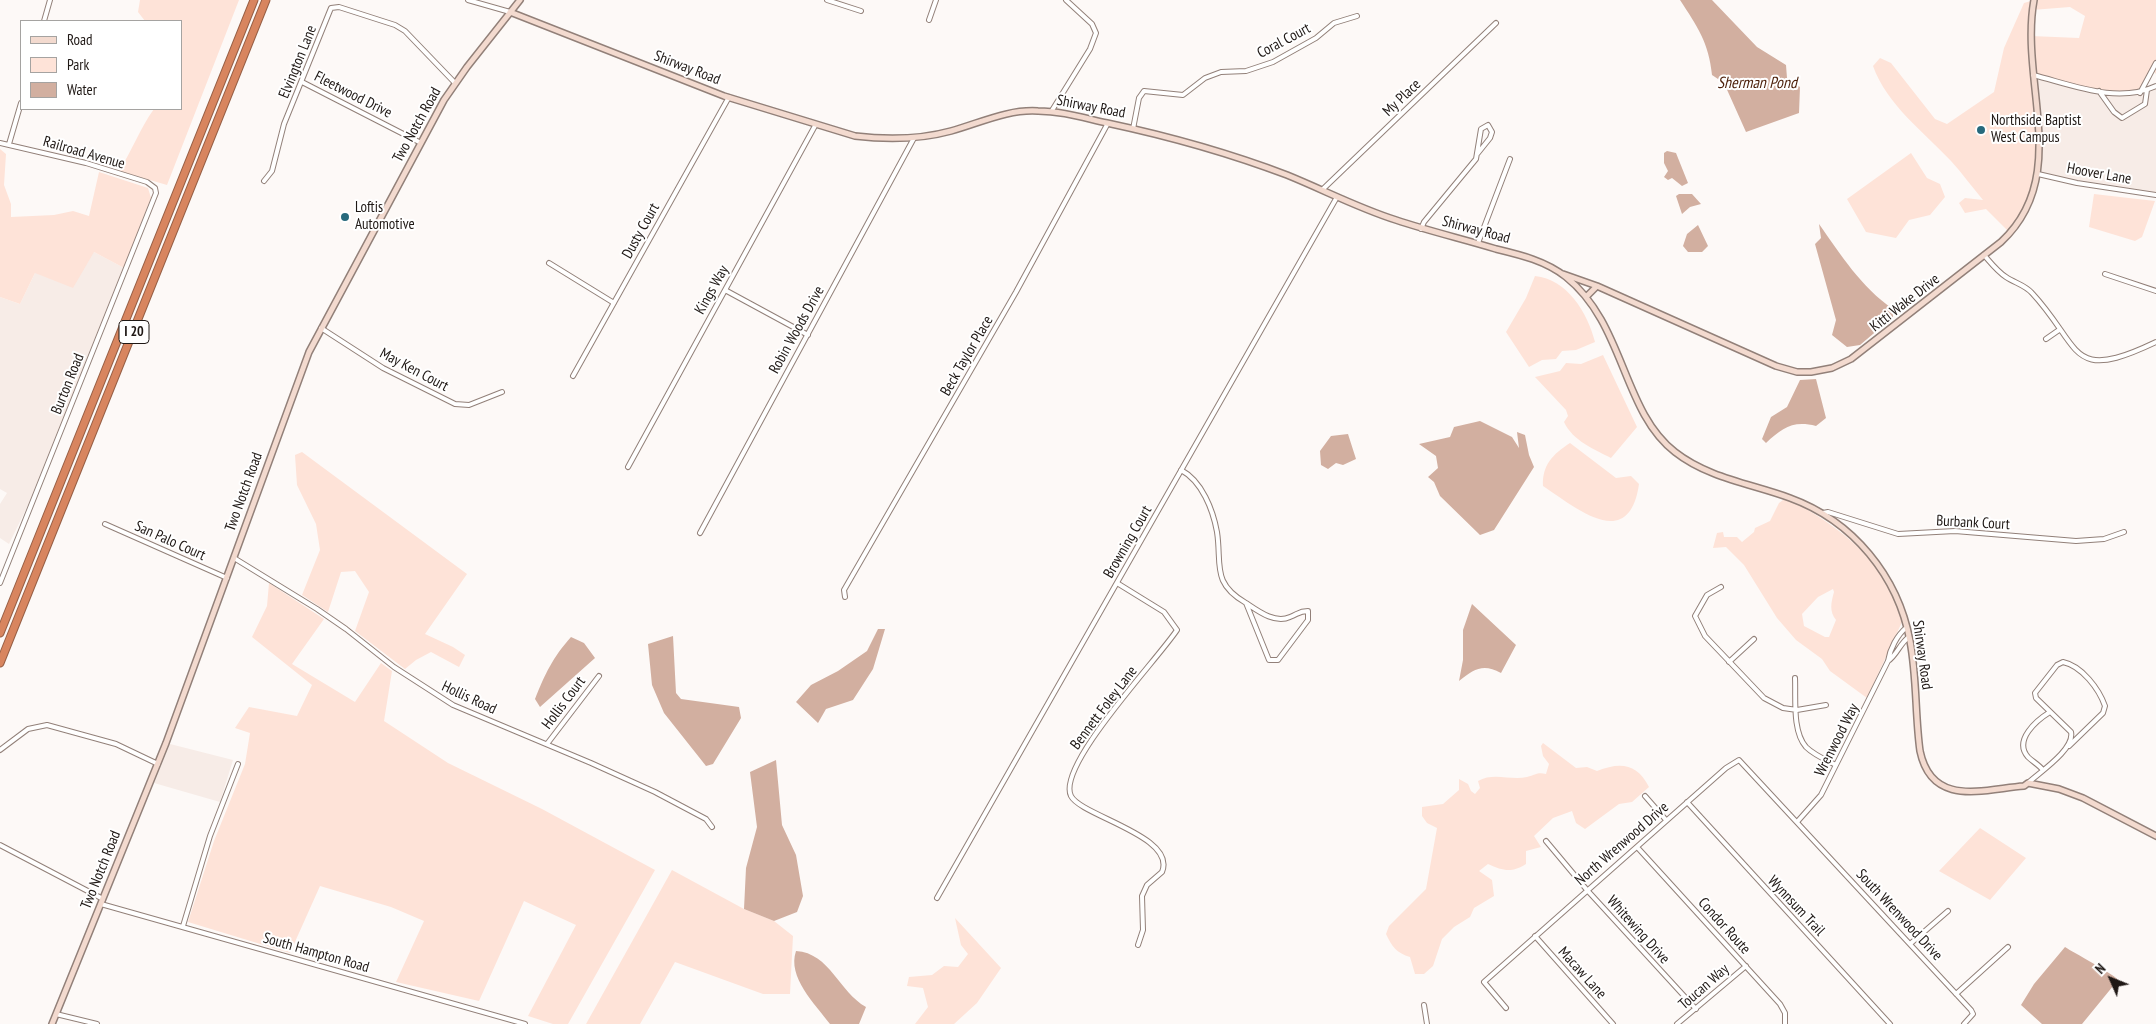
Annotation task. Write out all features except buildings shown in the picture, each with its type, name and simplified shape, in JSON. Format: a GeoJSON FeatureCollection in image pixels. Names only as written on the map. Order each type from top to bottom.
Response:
{"type":"FeatureCollection","features":[{"type":"Feature","properties":{"kind":"highway","name":"I 20"},"geometry":{"type":"LineString","coordinates":[[0,633],[254,0]]}},
{"type":"Feature","properties":{"kind":"highway","name":"I 20"},"geometry":{"type":"LineString","coordinates":[[0,663],[266,0]]}},
{"type":"Feature","properties":{"kind":"street"},"geometry":{"type":"LineString","coordinates":[[44,20],[50,0]]}},
{"type":"Feature","properties":{"kind":"street"},"geometry":{"type":"LineString","coordinates":[[468,0],[510,12]]}},
{"type":"Feature","properties":{"kind":"street","name":"Two Notch Road"},"geometry":{"type":"LineString","coordinates":[[52,1024],[158,764],[299,378],[321,328],[420,143],[455,83],[520,0]]}},
{"type":"Feature","properties":{"kind":"street"},"geometry":{"type":"LineString","coordinates":[[827,0],[861,11]]}},
{"type":"Feature","properties":{"kind":"street"},"geometry":{"type":"LineString","coordinates":[[929,20],[936,0]]}},
{"type":"Feature","properties":{"kind":"street"},"geometry":{"type":"LineString","coordinates":[[1051,112],[1090,49],[1096,33],[1092,24],[1066,0]]}},
{"type":"Feature","properties":{"kind":"street","name":"Kitti Wake Drive"},"geometry":{"type":"LineString","coordinates":[[1562,274],[1598,286],[1776,366],[1797,372],[1811,372],[1832,368],[1862,352],[2006,237],[2020,222],[2032,198],[2038,174],[2039,135],[2031,44],[2034,0]]}},
{"type":"Feature","properties":{"kind":"street","name":"Elvington Lane"},"geometry":{"type":"LineString","coordinates":[[264,181],[272,171],[284,124],[329,12],[335,7],[398,26],[408,33],[455,83]]}},
{"type":"Feature","properties":{"kind":"street","name":"Shirway Road"},"geometry":{"type":"LineString","coordinates":[[510,12],[729,97],[876,140],[914,138],[953,130],[1007,113],[1034,110],[1133,129],[1207,148],[1322,190],[1383,216],[1421,229],[1527,257],[1562,274],[1586,297],[1605,324],[1649,422],[1668,446],[1697,466],[1797,501],[1823,513],[1851,534],[1881,568],[1900,604],[1907,627],[1920,751],[1931,775],[1946,788],[1965,792],[2024,786],[2028,783],[2060,790],[2083,798],[2156,836]]}},
{"type":"Feature","properties":{"kind":"street","name":"Coral Court"},"geometry":{"type":"LineString","coordinates":[[1133,129],[1139,98],[1144,91],[1183,96],[1205,78],[1221,72],[1246,71],[1273,62],[1316,38],[1334,23],[1357,16]]}},
{"type":"Feature","properties":{"kind":"street","name":"My Place"},"geometry":{"type":"LineString","coordinates":[[1322,190],[1496,23]]}},
{"type":"Feature","properties":{"kind":"street"},"geometry":{"type":"LineString","coordinates":[[2140,93],[2156,63]]}},
{"type":"Feature","properties":{"kind":"street"},"geometry":{"type":"LineString","coordinates":[[2033,76],[2120,95],[2140,93],[2156,86]]}},
{"type":"Feature","properties":{"kind":"street","name":"Fleetwood Drive"},"geometry":{"type":"LineString","coordinates":[[302,82],[420,143]]}},
{"type":"Feature","properties":{"kind":"street"},"geometry":{"type":"LineString","coordinates":[[2099,91],[2118,116],[2122,118],[2145,104],[2147,90]]}},
{"type":"Feature","properties":{"kind":"street","name":"Dusty Court"},"geometry":{"type":"LineString","coordinates":[[573,376],[729,97]]}},
{"type":"Feature","properties":{"kind":"street"},"geometry":{"type":"LineString","coordinates":[[9,144],[20,106]]}},
{"type":"Feature","properties":{"kind":"street","name":"Beck Taylor Place"},"geometry":{"type":"LineString","coordinates":[[845,598],[844,590],[1016,292],[1108,123]]}},
{"type":"Feature","properties":{"kind":"street","name":"Kings Way"},"geometry":{"type":"LineString","coordinates":[[628,467],[816,124]]}},
{"type":"Feature","properties":{"kind":"street"},"geometry":{"type":"LineString","coordinates":[[1421,229],[1424,222],[1476,159],[1481,129],[1488,125],[1492,132],[1490,138],[1478,153]]}},
{"type":"Feature","properties":{"kind":"street","name":"Robin Woods Drive"},"geometry":{"type":"LineString","coordinates":[[700,533],[914,138]]}},
{"type":"Feature","properties":{"kind":"street","name":"Railroad Avenue"},"geometry":{"type":"LineString","coordinates":[[0,143],[86,163],[147,182],[155,188],[156,194]]}},
{"type":"Feature","properties":{"kind":"street"},"geometry":{"type":"LineString","coordinates":[[1478,243],[1510,159]]}},
{"type":"Feature","properties":{"kind":"street","name":"Hoover Lane"},"geometry":{"type":"LineString","coordinates":[[2038,174],[2077,183],[2156,195]]}},
{"type":"Feature","properties":{"kind":"street","name":"Burton Road"},"geometry":{"type":"LineString","coordinates":[[0,583],[156,194]]}},
{"type":"Feature","properties":{"kind":"street","name":"Browning Court"},"geometry":{"type":"LineString","coordinates":[[937,898],[1337,197]]}},
{"type":"Feature","properties":{"kind":"street"},"geometry":{"type":"LineString","coordinates":[[1984,255],[2000,273],[2031,292],[2078,353],[2099,361],[2117,359],[2156,342]]}},
{"type":"Feature","properties":{"kind":"street"},"geometry":{"type":"LineString","coordinates":[[550,263],[614,303]]}},
{"type":"Feature","properties":{"kind":"street"},"geometry":{"type":"LineString","coordinates":[[2105,274],[2156,291]]}},
{"type":"Feature","properties":{"kind":"street"},"geometry":{"type":"LineString","coordinates":[[1586,297],[1598,286]]}},
{"type":"Feature","properties":{"kind":"street"},"geometry":{"type":"LineString","coordinates":[[725,290],[808,335]]}},
{"type":"Feature","properties":{"kind":"street","name":"May Ken Court"},"geometry":{"type":"LineString","coordinates":[[321,328],[383,368],[455,404],[469,405],[502,392]]}},
{"type":"Feature","properties":{"kind":"street"},"geometry":{"type":"LineString","coordinates":[[2046,339],[2059,330]]}},
{"type":"Feature","properties":{"kind":"street"},"geometry":{"type":"LineString","coordinates":[[1182,470],[1196,482],[1209,509],[1216,531],[1218,567],[1233,595],[1276,619],[1289,618],[1299,611],[1308,611],[1308,620],[1278,660],[1269,660],[1246,603]]}},
{"type":"Feature","properties":{"kind":"street","name":"Burbank Court"},"geometry":{"type":"LineString","coordinates":[[1823,513],[1828,512],[1845,516],[1898,534],[1955,531],[2082,541],[2104,539],[2124,532]]}},
{"type":"Feature","properties":{"kind":"street","name":"San Palo Court"},"geometry":{"type":"LineString","coordinates":[[105,524],[227,578]]}},
{"type":"Feature","properties":{"kind":"street","name":"Hollis Road"},"geometry":{"type":"LineString","coordinates":[[234,558],[346,629],[394,667],[430,692],[466,711],[591,762],[691,810],[706,819],[712,827]]}},
{"type":"Feature","properties":{"kind":"street","name":"Bennett Foley Lane"},"geometry":{"type":"LineString","coordinates":[[1117,583],[1164,612],[1177,630],[1087,745],[1070,778],[1070,794],[1076,803],[1084,808],[1130,828],[1154,848],[1162,861],[1162,872],[1147,885],[1142,896],[1143,930],[1138,945]]}},
{"type":"Feature","properties":{"kind":"street"},"geometry":{"type":"LineString","coordinates":[[1721,587],[1707,595],[1695,616],[1705,636],[1764,698],[1783,708],[1796,710],[1826,705]]}},
{"type":"Feature","properties":{"kind":"street","name":"Wrenwood Way"},"geometry":{"type":"LineString","coordinates":[[1797,822],[1818,799],[1888,662],[1890,652],[1901,632],[1907,627]]}},
{"type":"Feature","properties":{"kind":"street","name":"Wrenwood Way"},"geometry":{"type":"LineString","coordinates":[[1888,662],[1903,641],[1909,637]]}},
{"type":"Feature","properties":{"kind":"street"},"geometry":{"type":"LineString","coordinates":[[1729,662],[1754,639]]}},
{"type":"Feature","properties":{"kind":"street"},"geometry":{"type":"LineString","coordinates":[[2028,783],[2069,746],[2103,713],[2105,706],[2098,692],[2070,664],[2063,662],[2057,665],[2036,693],[2036,698],[2071,732],[2069,746]]}},
{"type":"Feature","properties":{"kind":"street","name":"Hollis Court"},"geometry":{"type":"LineString","coordinates":[[547,744],[599,676]]}},
{"type":"Feature","properties":{"kind":"street"},"geometry":{"type":"LineString","coordinates":[[1795,678],[1796,710],[1802,742],[1814,753],[1836,765]]}},
{"type":"Feature","properties":{"kind":"street"},"geometry":{"type":"LineString","coordinates":[[2043,770],[2028,758],[2024,750],[2024,744],[2029,730],[2035,722],[2050,712]]}},
{"type":"Feature","properties":{"kind":"street"},"geometry":{"type":"LineString","coordinates":[[0,750],[28,729],[47,725],[116,744],[158,764]]}},
{"type":"Feature","properties":{"kind":"street","name":"North Wrenwood Drive"},"geometry":{"type":"LineString","coordinates":[[1506,1008],[1484,982],[1726,768],[1739,760],[1797,822]]}},
{"type":"Feature","properties":{"kind":"street"},"geometry":{"type":"LineString","coordinates":[[183,926],[210,836],[238,764]]}},
{"type":"Feature","properties":{"kind":"street"},"geometry":{"type":"LineString","coordinates":[[1645,796],[1666,820]]}},
{"type":"Feature","properties":{"kind":"street","name":"Wynnsum Trail"},"geometry":{"type":"LineString","coordinates":[[1687,802],[1890,1024]]}},
{"type":"Feature","properties":{"kind":"street","name":"South Wrenwood Drive"},"geometry":{"type":"LineString","coordinates":[[1797,822],[1973,1014],[1964,1024]]}},
{"type":"Feature","properties":{"kind":"street","name":"Whitewing Drive"},"geometry":{"type":"LineString","coordinates":[[1546,841],[1587,890],[1696,1009]]}},
{"type":"Feature","properties":{"kind":"street","name":"South Hampton Road"},"geometry":{"type":"LineString","coordinates":[[0,845],[102,902],[525,1024]]}},
{"type":"Feature","properties":{"kind":"street","name":"Condor Route"},"geometry":{"type":"LineString","coordinates":[[1637,847],[1784,1008],[1785,1024]]}},
{"type":"Feature","properties":{"kind":"street"},"geometry":{"type":"LineString","coordinates":[[1910,944],[1948,912]]}},
{"type":"Feature","properties":{"kind":"street","name":"Macaw Lane"},"geometry":{"type":"LineString","coordinates":[[1535,936],[1612,1024]]}},
{"type":"Feature","properties":{"kind":"street"},"geometry":{"type":"LineString","coordinates":[[1956,994],[2008,947]]}},
{"type":"Feature","properties":{"kind":"street","name":"Toucan Way"},"geometry":{"type":"LineString","coordinates":[[1677,1024],[1746,966]]}},
{"type":"Feature","properties":{"kind":"street"},"geometry":{"type":"LineString","coordinates":[[1424,1005],[1426,1024]]}},
{"type":"Feature","properties":{"kind":"street"},"geometry":{"type":"LineString","coordinates":[[56,1014],[97,1024]]}},
{"type":"Feature","properties":{"kind":"shaded area"},"geometry":{"type":"Polygon","coordinates":[[[2033,75],[2128,95],[2156,86],[2156,194],[2038,174],[2033,75]]]}},
{"type":"Feature","properties":{"kind":"shaded area"},"geometry":{"type":"Polygon","coordinates":[[[94,252],[124,268],[31,499],[9,544],[0,538],[0,504],[7,493],[0,489],[0,297],[20,304],[35,273],[94,252]]]}},
{"type":"Feature","properties":{"kind":"shaded area"},"geometry":{"type":"Polygon","coordinates":[[[170,744],[233,760],[220,802],[154,783],[170,744]]]}},
{"type":"Feature","properties":{"kind":"green space"},"geometry":{"type":"Polygon","coordinates":[[[140,0],[239,0],[167,185],[119,171],[153,110],[182,110],[182,20],[144,20],[138,12],[140,0]]]}},
{"type":"Feature","properties":{"kind":"green space"},"geometry":{"type":"Polygon","coordinates":[[[2034,0],[2156,0],[2156,74],[2153,71],[2140,93],[2120,95],[2034,76],[2039,140],[2035,188],[2010,233],[1986,209],[1965,213],[1959,203],[1965,198],[1983,200],[1951,161],[1896,105],[1879,80],[1873,66],[1880,58],[1891,63],[1935,119],[1947,124],[1994,92],[2004,48],[2024,3],[2034,0]],[[2070,7],[2032,10],[2031,36],[2079,38],[2085,16],[2070,7]]]}},
{"type":"Feature","properties":{"kind":"green space"},"geometry":{"type":"Polygon","coordinates":[[[0,149],[6,154],[4,185],[11,204],[11,217],[54,215],[73,211],[89,216],[99,172],[148,188],[151,198],[124,268],[94,252],[73,288],[35,273],[20,304],[0,297],[0,149]]]}},
{"type":"Feature","properties":{"kind":"green space"},"geometry":{"type":"Polygon","coordinates":[[[1911,153],[1927,178],[1940,184],[1945,197],[1930,215],[1909,220],[1896,238],[1866,232],[1847,199],[1911,153]]]}},
{"type":"Feature","properties":{"kind":"green space"},"geometry":{"type":"Polygon","coordinates":[[[2094,194],[2155,201],[2142,237],[2135,241],[2089,227],[2094,194]]]}},
{"type":"Feature","properties":{"kind":"green space"},"geometry":{"type":"Polygon","coordinates":[[[1535,276],[1557,284],[1574,299],[1587,320],[1595,342],[1576,350],[1562,351],[1556,359],[1542,360],[1529,367],[1506,332],[1526,298],[1535,276]]]}},
{"type":"Feature","properties":{"kind":"green space"},"geometry":{"type":"Polygon","coordinates":[[[1603,355],[1637,427],[1611,458],[1585,444],[1568,429],[1564,422],[1568,416],[1566,410],[1535,377],[1560,371],[1566,363],[1581,364],[1603,355]]]}},
{"type":"Feature","properties":{"kind":"green space"},"geometry":{"type":"Polygon","coordinates":[[[1570,443],[1616,478],[1631,476],[1639,484],[1633,505],[1624,517],[1613,521],[1599,519],[1585,513],[1543,486],[1544,472],[1550,461],[1558,451],[1570,443]]]}},
{"type":"Feature","properties":{"kind":"green space"},"geometry":{"type":"Polygon","coordinates":[[[302,452],[467,574],[425,634],[453,647],[465,655],[459,667],[431,652],[416,660],[405,669],[355,631],[369,592],[355,571],[341,572],[328,612],[302,595],[320,550],[316,524],[297,485],[295,455],[302,452]]]}},
{"type":"Feature","properties":{"kind":"green space"},"geometry":{"type":"Polygon","coordinates":[[[1787,497],[1843,534],[1872,562],[1884,579],[1894,599],[1902,622],[1867,698],[1830,671],[1822,659],[1796,640],[1777,618],[1744,565],[1726,547],[1713,548],[1717,533],[1723,532],[1724,537],[1737,537],[1742,542],[1754,532],[1755,528],[1770,521],[1779,503],[1787,497]],[[1833,589],[1818,597],[1802,614],[1804,626],[1825,637],[1829,637],[1836,620],[1831,607],[1833,589]]]}},
{"type":"Feature","properties":{"kind":"green space"},"geometry":{"type":"Polygon","coordinates":[[[269,583],[324,619],[292,664],[355,702],[381,663],[392,671],[384,721],[448,763],[542,809],[655,870],[568,1024],[553,1024],[528,1016],[576,925],[524,901],[479,1001],[396,982],[424,921],[391,907],[320,886],[290,953],[188,922],[214,841],[245,764],[250,733],[235,728],[249,707],[297,716],[312,685],[252,637],[267,606],[269,583]]]}},
{"type":"Feature","properties":{"kind":"green space"},"geometry":{"type":"Polygon","coordinates":[[[1543,743],[1576,768],[1587,767],[1597,771],[1620,766],[1633,769],[1639,773],[1649,787],[1632,802],[1619,804],[1585,829],[1576,823],[1572,811],[1553,818],[1534,836],[1541,847],[1526,851],[1526,864],[1521,867],[1507,870],[1488,864],[1479,871],[1492,880],[1494,896],[1474,908],[1470,917],[1454,927],[1442,939],[1433,966],[1424,974],[1415,974],[1410,957],[1395,949],[1386,934],[1389,926],[1426,889],[1437,828],[1427,823],[1422,816],[1422,807],[1443,804],[1459,790],[1459,779],[1468,784],[1471,791],[1475,794],[1480,788],[1478,781],[1484,778],[1521,778],[1546,774],[1549,764],[1543,756],[1541,746],[1543,743]]]}},
{"type":"Feature","properties":{"kind":"green space"},"geometry":{"type":"Polygon","coordinates":[[[1980,828],[2026,858],[1990,900],[1939,871],[1980,828]]]}},
{"type":"Feature","properties":{"kind":"green space"},"geometry":{"type":"Polygon","coordinates":[[[672,870],[744,909],[774,921],[793,936],[790,994],[763,994],[675,962],[640,1024],[586,1024],[672,870]]]}},
{"type":"Feature","properties":{"kind":"green space"},"geometry":{"type":"Polygon","coordinates":[[[955,918],[1001,968],[977,1003],[954,1024],[915,1024],[928,1007],[923,988],[907,986],[909,977],[932,975],[944,966],[958,967],[968,954],[961,945],[955,918]]]}},
{"type":"Feature","properties":{"kind":"water","name":"Sherman Pond"},"geometry":{"type":"Polygon","coordinates":[[[1680,0],[1712,0],[1757,47],[1786,65],[1787,78],[1800,87],[1799,113],[1746,132],[1724,83],[1712,75],[1705,44],[1680,0]]]}},
{"type":"Feature","properties":{"kind":"water"},"geometry":{"type":"Polygon","coordinates":[[[1667,151],[1676,153],[1688,183],[1682,186],[1672,178],[1668,180],[1664,177],[1668,171],[1664,163],[1664,153],[1667,151]]]}},
{"type":"Feature","properties":{"kind":"water"},"geometry":{"type":"Polygon","coordinates":[[[1679,194],[1692,194],[1701,204],[1690,207],[1682,214],[1676,196],[1679,194]]]}},
{"type":"Feature","properties":{"kind":"water"},"geometry":{"type":"Polygon","coordinates":[[[1819,224],[1861,281],[1893,309],[1893,317],[1860,345],[1847,347],[1832,335],[1836,320],[1815,244],[1821,238],[1819,224]]]}},
{"type":"Feature","properties":{"kind":"water"},"geometry":{"type":"Polygon","coordinates":[[[1698,225],[1708,246],[1702,252],[1688,252],[1683,246],[1687,234],[1698,225]]]}},
{"type":"Feature","properties":{"kind":"water"},"geometry":{"type":"Polygon","coordinates":[[[1816,379],[1826,418],[1816,426],[1801,424],[1783,429],[1766,443],[1762,439],[1771,417],[1787,407],[1800,380],[1816,379]]]}},
{"type":"Feature","properties":{"kind":"water"},"geometry":{"type":"Polygon","coordinates":[[[1480,421],[1512,437],[1519,448],[1517,432],[1525,435],[1529,455],[1534,467],[1494,530],[1480,535],[1440,496],[1434,482],[1428,477],[1438,468],[1436,456],[1419,444],[1450,437],[1454,427],[1480,421]]]}},
{"type":"Feature","properties":{"kind":"water"},"geometry":{"type":"Polygon","coordinates":[[[1348,434],[1356,459],[1343,465],[1336,463],[1328,469],[1321,465],[1320,451],[1331,436],[1348,434]]]}},
{"type":"Feature","properties":{"kind":"water"},"geometry":{"type":"Polygon","coordinates":[[[1472,604],[1516,645],[1501,673],[1484,668],[1469,673],[1459,681],[1463,660],[1463,630],[1472,604]]]}},
{"type":"Feature","properties":{"kind":"water"},"geometry":{"type":"Polygon","coordinates":[[[878,629],[885,629],[873,669],[853,700],[826,709],[818,723],[796,702],[811,685],[838,671],[867,651],[878,629]]]}},
{"type":"Feature","properties":{"kind":"water"},"geometry":{"type":"Polygon","coordinates":[[[673,636],[676,693],[681,699],[739,707],[741,718],[713,764],[706,766],[664,713],[652,685],[648,644],[673,636]]]}},
{"type":"Feature","properties":{"kind":"water"},"geometry":{"type":"Polygon","coordinates":[[[571,637],[584,643],[595,658],[540,707],[535,699],[542,682],[554,659],[571,637]]]}},
{"type":"Feature","properties":{"kind":"water"},"geometry":{"type":"Polygon","coordinates":[[[776,760],[782,825],[796,855],[803,896],[797,912],[774,921],[744,909],[746,868],[757,827],[750,772],[776,760]]]}},
{"type":"Feature","properties":{"kind":"water"},"geometry":{"type":"Polygon","coordinates":[[[2065,947],[2118,980],[2082,1024],[2042,1024],[2021,1005],[2034,984],[2065,947]]]}},
{"type":"Feature","properties":{"kind":"water"},"geometry":{"type":"Polygon","coordinates":[[[796,951],[808,953],[817,958],[848,992],[866,1007],[859,1024],[830,1024],[810,999],[799,980],[795,971],[796,951]]]}},
{"type":"Feature","properties":{"kind":"place","name":"Northside Baptist West Campus"},"geometry":{"type":"Point","coordinates":[1981,130]}},
{"type":"Feature","properties":{"kind":"place","name":"Loftis Automotive"},"geometry":{"type":"Point","coordinates":[345,217]}}]}
